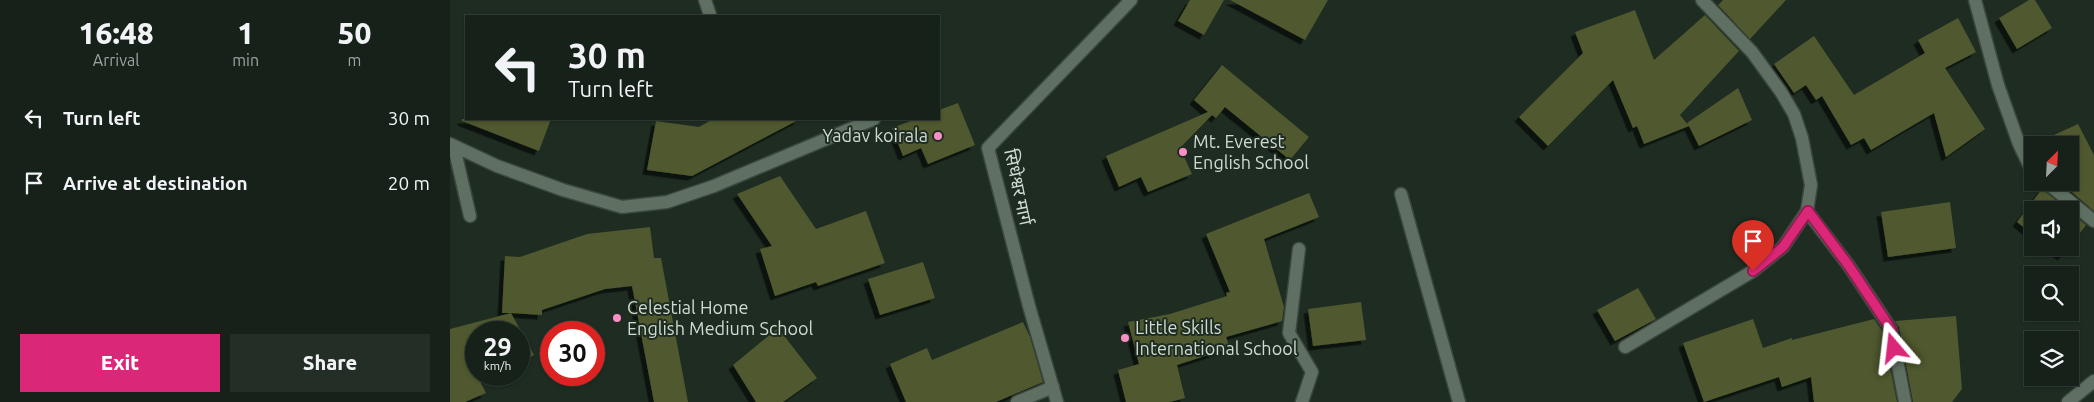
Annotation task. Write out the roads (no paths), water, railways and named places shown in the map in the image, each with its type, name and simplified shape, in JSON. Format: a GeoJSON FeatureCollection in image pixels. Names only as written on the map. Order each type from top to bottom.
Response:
{"type":"FeatureCollection","features":[{"type":"Feature","properties":{"kind":"street"},"geometry":{"type":"LineString","coordinates":[[705,0],[710,15]]}},
{"type":"Feature","properties":{"kind":"street","name":"सिधेश्वर मार्ग"},"geometry":{"type":"LineString","coordinates":[[1057,402],[1029,306],[988,148],[1131,0]]}},
{"type":"Feature","properties":{"kind":"street"},"geometry":{"type":"LineString","coordinates":[[1625,347],[1753,271],[1783,247],[1808,211],[1811,184],[1802,138],[1794,114],[1781,92],[1752,52],[1702,0]]}},
{"type":"Feature","properties":{"kind":"street"},"geometry":{"type":"LineString","coordinates":[[1975,0],[1998,85],[2024,154]]}},
{"type":"Feature","properties":{"kind":"street"},"geometry":{"type":"LineString","coordinates":[[452,145],[497,166],[555,187],[622,207],[667,202],[714,186],[872,120]]}},
{"type":"Feature","properties":{"kind":"street"},"geometry":{"type":"LineString","coordinates":[[452,145],[470,216]]}},
{"type":"Feature","properties":{"kind":"street"},"geometry":{"type":"LineString","coordinates":[[2057,191],[2094,221]]}},
{"type":"Feature","properties":{"kind":"street"},"geometry":{"type":"LineString","coordinates":[[1401,194],[1459,402]]}},
{"type":"Feature","properties":{"kind":"street"},"geometry":{"type":"LineString","coordinates":[[1808,211],[1849,266],[1891,329],[1905,402]]}},
{"type":"Feature","properties":{"kind":"street"},"geometry":{"type":"LineString","coordinates":[[1299,249],[1289,333],[1312,372],[1302,402]]}},
{"type":"Feature","properties":{"kind":"street"},"geometry":{"type":"LineString","coordinates":[[2068,402],[2094,381]]}},
{"type":"Feature","properties":{"kind":"street"},"geometry":{"type":"LineString","coordinates":[[1017,402],[1053,387]]}},
{"type":"Feature","properties":{"kind":"place","name":"Yadav koirala"},"geometry":{"type":"Point","coordinates":[938,136]}},
{"type":"Feature","properties":{"kind":"place","name":"Mt. Everest English School"},"geometry":{"type":"Point","coordinates":[1183,152]}},
{"type":"Feature","properties":{"kind":"place","name":"Celestial Home English Medium School"},"geometry":{"type":"Point","coordinates":[617,318]}},
{"type":"Feature","properties":{"kind":"place","name":"Little Skills International School"},"geometry":{"type":"Point","coordinates":[1125,338]}}]}
